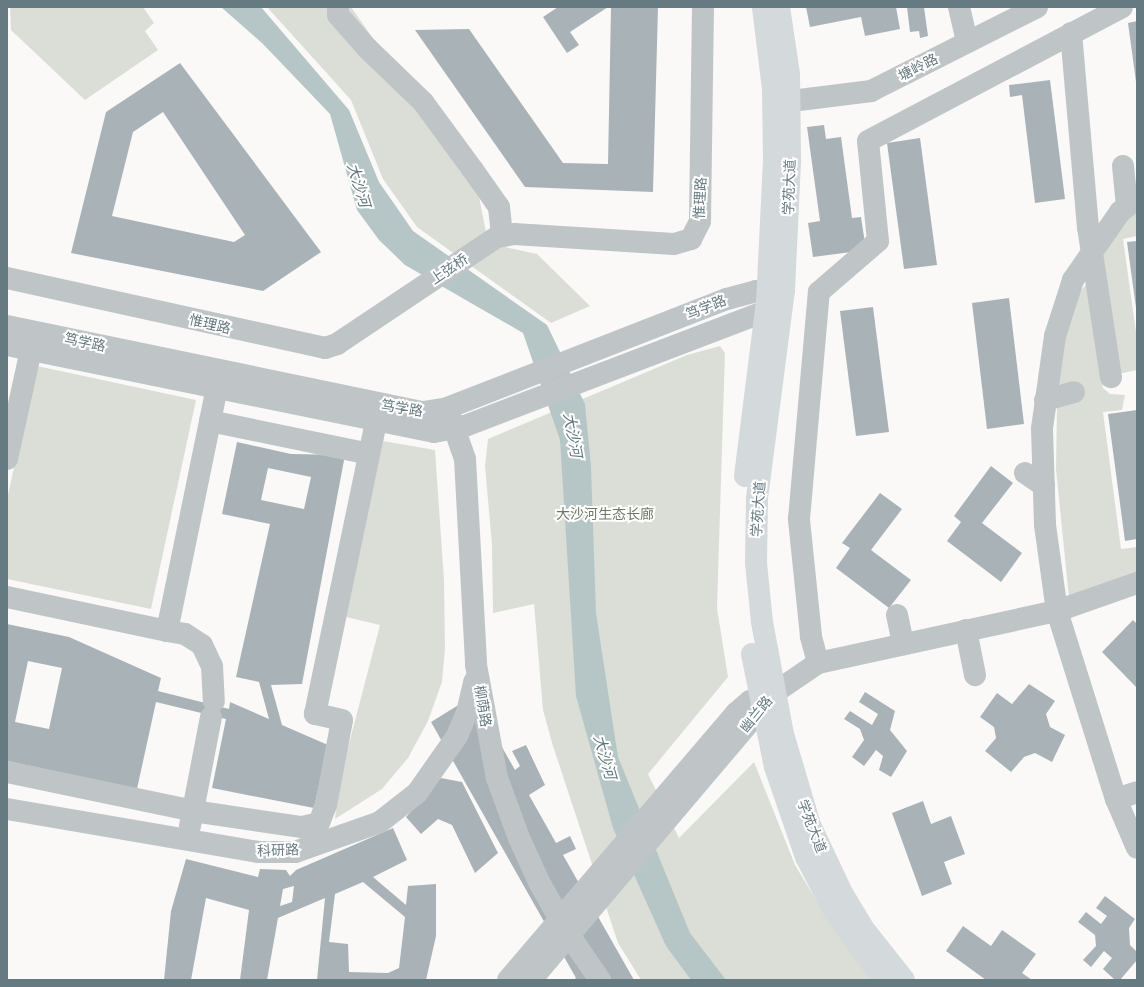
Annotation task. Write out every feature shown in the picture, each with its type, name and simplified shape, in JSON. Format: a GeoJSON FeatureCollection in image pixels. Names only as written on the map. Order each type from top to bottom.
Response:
{"type":"FeatureCollection","features":[{"type":"Feature","properties":{"kind":"main road","name":"学苑大道"},"geometry":{"type":"LineString","coordinates":[[763,7],[775,115],[775,299]]}},
{"type":"Feature","properties":{"kind":"main road","name":"学苑大道"},"geometry":{"type":"LineString","coordinates":[[779,7],[790,101],[756,531],[758,592],[765,699],[775,767],[806,857],[835,913],[884,980]]}},
{"type":"Feature","properties":{"kind":"main road","name":"学苑大道"},"geometry":{"type":"LineString","coordinates":[[765,699],[825,859],[863,928],[904,980]]}},
{"type":"Feature","properties":{"kind":"street"},"geometry":{"type":"LineString","coordinates":[[338,7],[338,15],[367,48],[423,102],[499,207],[499,237]]}},
{"type":"Feature","properties":{"kind":"street","name":"惟理路"},"geometry":{"type":"LineString","coordinates":[[499,237],[514,234],[674,244],[691,239],[700,222],[703,7]]}},
{"type":"Feature","properties":{"kind":"street"},"geometry":{"type":"LineString","coordinates":[[959,7],[967,42]]}},
{"type":"Feature","properties":{"kind":"street","name":"塘岭路"},"geometry":{"type":"LineString","coordinates":[[790,101],[871,91],[1038,7]]}},
{"type":"Feature","properties":{"kind":"street"},"geometry":{"type":"LineString","coordinates":[[1122,7],[868,141],[878,241],[819,292],[799,519],[811,636],[818,663],[1057,611],[1137,583]]}},
{"type":"Feature","properties":{"kind":"street"},"geometry":{"type":"LineString","coordinates":[[1071,33],[1092,251],[1111,377]]}},
{"type":"Feature","properties":{"kind":"street"},"geometry":{"type":"LineString","coordinates":[[1123,166],[1132,202],[1092,251],[1074,280],[1055,336],[1042,428],[1045,525],[1057,611],[1116,799],[1137,848]]}},
{"type":"Feature","properties":{"kind":"street","name":"上弦桥"},"geometry":{"type":"LineString","coordinates":[[402,301],[499,237]]}},
{"type":"Feature","properties":{"kind":"street","name":"惟理路"},"geometry":{"type":"LineString","coordinates":[[7,278],[325,348],[402,301]]}},
{"type":"Feature","properties":{"kind":"street","name":"笃学路"},"geometry":{"type":"LineString","coordinates":[[7,326],[417,412],[447,408],[727,299],[775,299]]}},
{"type":"Feature","properties":{"kind":"street","name":"笃学路"},"geometry":{"type":"LineString","coordinates":[[7,345],[426,431],[455,429],[533,400],[620,366],[775,299]]}},
{"type":"Feature","properties":{"kind":"street"},"geometry":{"type":"LineString","coordinates":[[7,459],[15,381],[31,350]]}},
{"type":"Feature","properties":{"kind":"street"},"geometry":{"type":"LineString","coordinates":[[167,631],[217,388]]}},
{"type":"Feature","properties":{"kind":"street"},"geometry":{"type":"LineString","coordinates":[[1045,400],[1074,392]]}},
{"type":"Feature","properties":{"kind":"street","name":"柳荫路"},"geometry":{"type":"LineString","coordinates":[[447,408],[465,459],[476,665],[497,778],[519,838],[565,927],[600,980]]}},
{"type":"Feature","properties":{"kind":"street"},"geometry":{"type":"LineString","coordinates":[[210,421],[369,454]]}},
{"type":"Feature","properties":{"kind":"street"},"geometry":{"type":"LineString","coordinates":[[7,772],[193,811],[302,827],[319,823],[326,805],[342,720],[315,714],[376,421]]}},
{"type":"Feature","properties":{"kind":"street"},"geometry":{"type":"LineString","coordinates":[[1025,473],[1044,486]]}},
{"type":"Feature","properties":{"kind":"street"},"geometry":{"type":"LineString","coordinates":[[7,597],[185,634],[202,645],[212,666],[212,709],[187,841]]}},
{"type":"Feature","properties":{"kind":"street"},"geometry":{"type":"LineString","coordinates":[[897,615],[903,644]]}},
{"type":"Feature","properties":{"kind":"street"},"geometry":{"type":"LineString","coordinates":[[966,630],[975,675]]}},
{"type":"Feature","properties":{"kind":"street","name":"幽兰路"},"geometry":{"type":"LineString","coordinates":[[508,980],[565,927],[681,790],[736,713],[765,699],[818,663]]}},
{"type":"Feature","properties":{"kind":"street","name":"科研路"},"geometry":{"type":"LineString","coordinates":[[7,809],[258,852],[295,852],[380,822],[417,793],[457,736],[467,713],[476,665]]}},
{"type":"Feature","properties":{"kind":"street"},"geometry":{"type":"LineString","coordinates":[[1116,799],[1137,792]]}},
{"type":"Feature","properties":{"kind":"street","name":"幽兰路"},"geometry":{"type":"LineString","coordinates":[[531,980],[565,927]]}},
{"type":"Feature","properties":{"kind":"green space"},"geometry":{"type":"Polygon","coordinates":[[[10,7],[143,7],[154,23],[145,31],[158,50],[85,100],[11,30],[10,7]]]}},
{"type":"Feature","properties":{"kind":"green space"},"geometry":{"type":"Polygon","coordinates":[[[267,7],[351,7],[477,187],[486,232],[505,247],[537,254],[590,306],[551,323],[417,227],[383,179],[351,100],[267,7]]]}},
{"type":"Feature","properties":{"kind":"green space"},"geometry":{"type":"Polygon","coordinates":[[[1137,208],[1137,236],[1123,239],[1137,339],[1137,370],[1118,374],[1101,260],[1121,223],[1137,208]]]}},
{"type":"Feature","properties":{"kind":"green space"},"geometry":{"type":"Polygon","coordinates":[[[1089,281],[1103,388],[1110,394],[1125,395],[1122,410],[1103,412],[1121,549],[1137,547],[1137,574],[1069,598],[1056,469],[1057,406],[1068,385],[1058,384],[1058,369],[1076,296],[1089,281]]]}},
{"type":"Feature","properties":{"kind":"green space","name":"大沙河生态长廊"},"geometry":{"type":"Polygon","coordinates":[[[720,346],[725,353],[717,608],[728,677],[648,774],[679,838],[754,762],[795,865],[827,918],[879,980],[641,980],[618,943],[553,746],[543,710],[534,604],[493,613],[492,545],[485,466],[488,439],[687,355],[720,346]]]}},
{"type":"Feature","properties":{"kind":"green space"},"geometry":{"type":"Polygon","coordinates":[[[37,366],[196,400],[151,609],[7,579],[7,499],[37,366]]]}},
{"type":"Feature","properties":{"kind":"green space"},"geometry":{"type":"Polygon","coordinates":[[[383,441],[435,450],[444,580],[445,649],[442,682],[428,721],[408,758],[382,789],[335,819],[339,782],[380,625],[346,617],[383,441]]]}},
{"type":"Feature","properties":{"kind":"water","name":"大沙河"},"geometry":{"type":"Polygon","coordinates":[[[221,7],[261,7],[349,110],[379,182],[413,231],[547,325],[585,404],[591,466],[596,613],[618,757],[690,933],[726,980],[691,980],[666,946],[613,828],[576,696],[560,440],[523,333],[405,265],[379,240],[357,210],[330,114],[263,44],[221,7]]]}},
{"type":"Feature","properties":{"kind":"building"},"geometry":{"type":"Polygon","coordinates":[[[558,7],[608,7],[570,32],[579,45],[567,53],[543,17],[558,7]]]}},
{"type":"Feature","properties":{"kind":"building"},"geometry":{"type":"Polygon","coordinates":[[[611,7],[658,7],[653,192],[525,187],[415,30],[469,29],[563,163],[608,164],[611,7]]]}},
{"type":"Feature","properties":{"kind":"building"},"geometry":{"type":"Polygon","coordinates":[[[806,7],[896,7],[900,29],[865,36],[861,17],[810,27],[806,7]]]}},
{"type":"Feature","properties":{"kind":"building"},"geometry":{"type":"Polygon","coordinates":[[[907,7],[924,7],[928,36],[920,38],[919,31],[910,32],[907,7]]]}},
{"type":"Feature","properties":{"kind":"building"},"geometry":{"type":"Polygon","coordinates":[[[1137,21],[1137,82],[1136,82],[1128,23],[1137,21]]]}},
{"type":"Feature","properties":{"kind":"building"},"geometry":{"type":"Polygon","coordinates":[[[180,63],[321,252],[263,291],[71,253],[106,112],[180,63]],[[163,112],[133,132],[112,216],[234,242],[245,235],[163,112]]]}},
{"type":"Feature","properties":{"kind":"building"},"geometry":{"type":"Polygon","coordinates":[[[1050,80],[1065,199],[1035,203],[1022,95],[1010,97],[1009,85],[1050,80]]]}},
{"type":"Feature","properties":{"kind":"building"},"geometry":{"type":"Polygon","coordinates":[[[824,125],[826,139],[841,137],[852,218],[861,217],[866,250],[813,257],[808,223],[820,221],[807,127],[824,125]]]}},
{"type":"Feature","properties":{"kind":"building"},"geometry":{"type":"Polygon","coordinates":[[[920,138],[937,265],[904,269],[887,143],[920,138]]]}},
{"type":"Feature","properties":{"kind":"building"},"geometry":{"type":"Polygon","coordinates":[[[1137,241],[1137,308],[1136,308],[1127,242],[1137,241]]]}},
{"type":"Feature","properties":{"kind":"building"},"geometry":{"type":"Polygon","coordinates":[[[1009,298],[1024,424],[987,429],[972,303],[1009,298]]]}},
{"type":"Feature","properties":{"kind":"building"},"geometry":{"type":"Polygon","coordinates":[[[873,307],[889,432],[856,436],[840,311],[873,307]]]}},
{"type":"Feature","properties":{"kind":"building"},"geometry":{"type":"Polygon","coordinates":[[[1137,410],[1137,539],[1125,541],[1108,414],[1137,410]]]}},
{"type":"Feature","properties":{"kind":"building"},"geometry":{"type":"Polygon","coordinates":[[[237,442],[291,454],[345,455],[302,684],[271,685],[282,725],[328,745],[314,808],[212,788],[226,719],[156,702],[137,789],[7,761],[7,624],[69,637],[161,678],[158,691],[229,709],[230,702],[269,719],[259,682],[236,677],[270,524],[222,514],[237,442]],[[268,468],[261,500],[304,509],[311,477],[268,468]],[[28,661],[15,722],[49,729],[62,668],[28,661]]]}},
{"type":"Feature","properties":{"kind":"building"},"geometry":{"type":"Polygon","coordinates":[[[991,466],[1013,483],[982,523],[1022,553],[1001,582],[947,541],[961,522],[954,516],[991,466]]]}},
{"type":"Feature","properties":{"kind":"building"},"geometry":{"type":"Polygon","coordinates":[[[880,493],[902,509],[871,550],[911,580],[889,608],[836,568],[850,548],[842,543],[880,493]]]}},
{"type":"Feature","properties":{"kind":"building"},"geometry":{"type":"Polygon","coordinates":[[[1133,620],[1137,624],[1137,688],[1102,652],[1133,620]]]}},
{"type":"Feature","properties":{"kind":"building"},"geometry":{"type":"Polygon","coordinates":[[[1029,684],[1055,701],[1046,714],[1050,727],[1065,735],[1052,762],[1035,753],[1024,757],[1011,772],[985,751],[996,738],[994,727],[980,717],[997,693],[1012,704],[1029,684]]]}},
{"type":"Feature","properties":{"kind":"building"},"geometry":{"type":"Polygon","coordinates":[[[865,692],[895,711],[890,730],[907,751],[891,777],[879,770],[883,756],[876,750],[864,766],[852,757],[864,740],[860,729],[844,719],[850,711],[872,725],[878,714],[859,702],[865,692]]]}},
{"type":"Feature","properties":{"kind":"building"},"geometry":{"type":"Polygon","coordinates":[[[473,696],[515,770],[520,766],[512,751],[526,745],[545,785],[529,795],[556,843],[570,836],[576,849],[563,855],[634,980],[573,980],[576,978],[431,722],[473,696]]]}},
{"type":"Feature","properties":{"kind":"building"},"geometry":{"type":"Polygon","coordinates":[[[441,778],[462,782],[498,853],[475,873],[452,825],[438,819],[421,834],[406,817],[441,778]]]}},
{"type":"Feature","properties":{"kind":"building"},"geometry":{"type":"Polygon","coordinates":[[[923,801],[931,824],[951,816],[965,854],[944,862],[952,884],[922,896],[892,813],[923,801]]]}},
{"type":"Feature","properties":{"kind":"building"},"geometry":{"type":"Polygon","coordinates":[[[393,828],[407,860],[373,877],[406,905],[408,886],[436,884],[436,936],[426,980],[317,980],[325,898],[278,918],[267,980],[240,980],[249,910],[206,898],[191,980],[164,980],[171,911],[186,859],[258,877],[260,869],[286,870],[290,876],[296,870],[393,828]],[[363,882],[335,894],[329,942],[348,944],[349,972],[388,973],[399,968],[405,917],[363,882]],[[294,886],[283,889],[280,906],[292,902],[294,886]]]}},
{"type":"Feature","properties":{"kind":"building"},"geometry":{"type":"Polygon","coordinates":[[[1105,896],[1135,919],[1129,928],[1130,945],[1137,952],[1137,960],[1120,980],[1115,980],[1103,969],[1112,958],[1104,951],[1091,967],[1083,960],[1096,946],[1095,935],[1078,922],[1086,912],[1101,924],[1107,916],[1096,908],[1105,896]]]}},
{"type":"Feature","properties":{"kind":"building"},"geometry":{"type":"Polygon","coordinates":[[[963,926],[991,946],[1002,930],[1036,954],[1022,973],[1032,980],[986,980],[946,951],[963,926]]]}}]}
